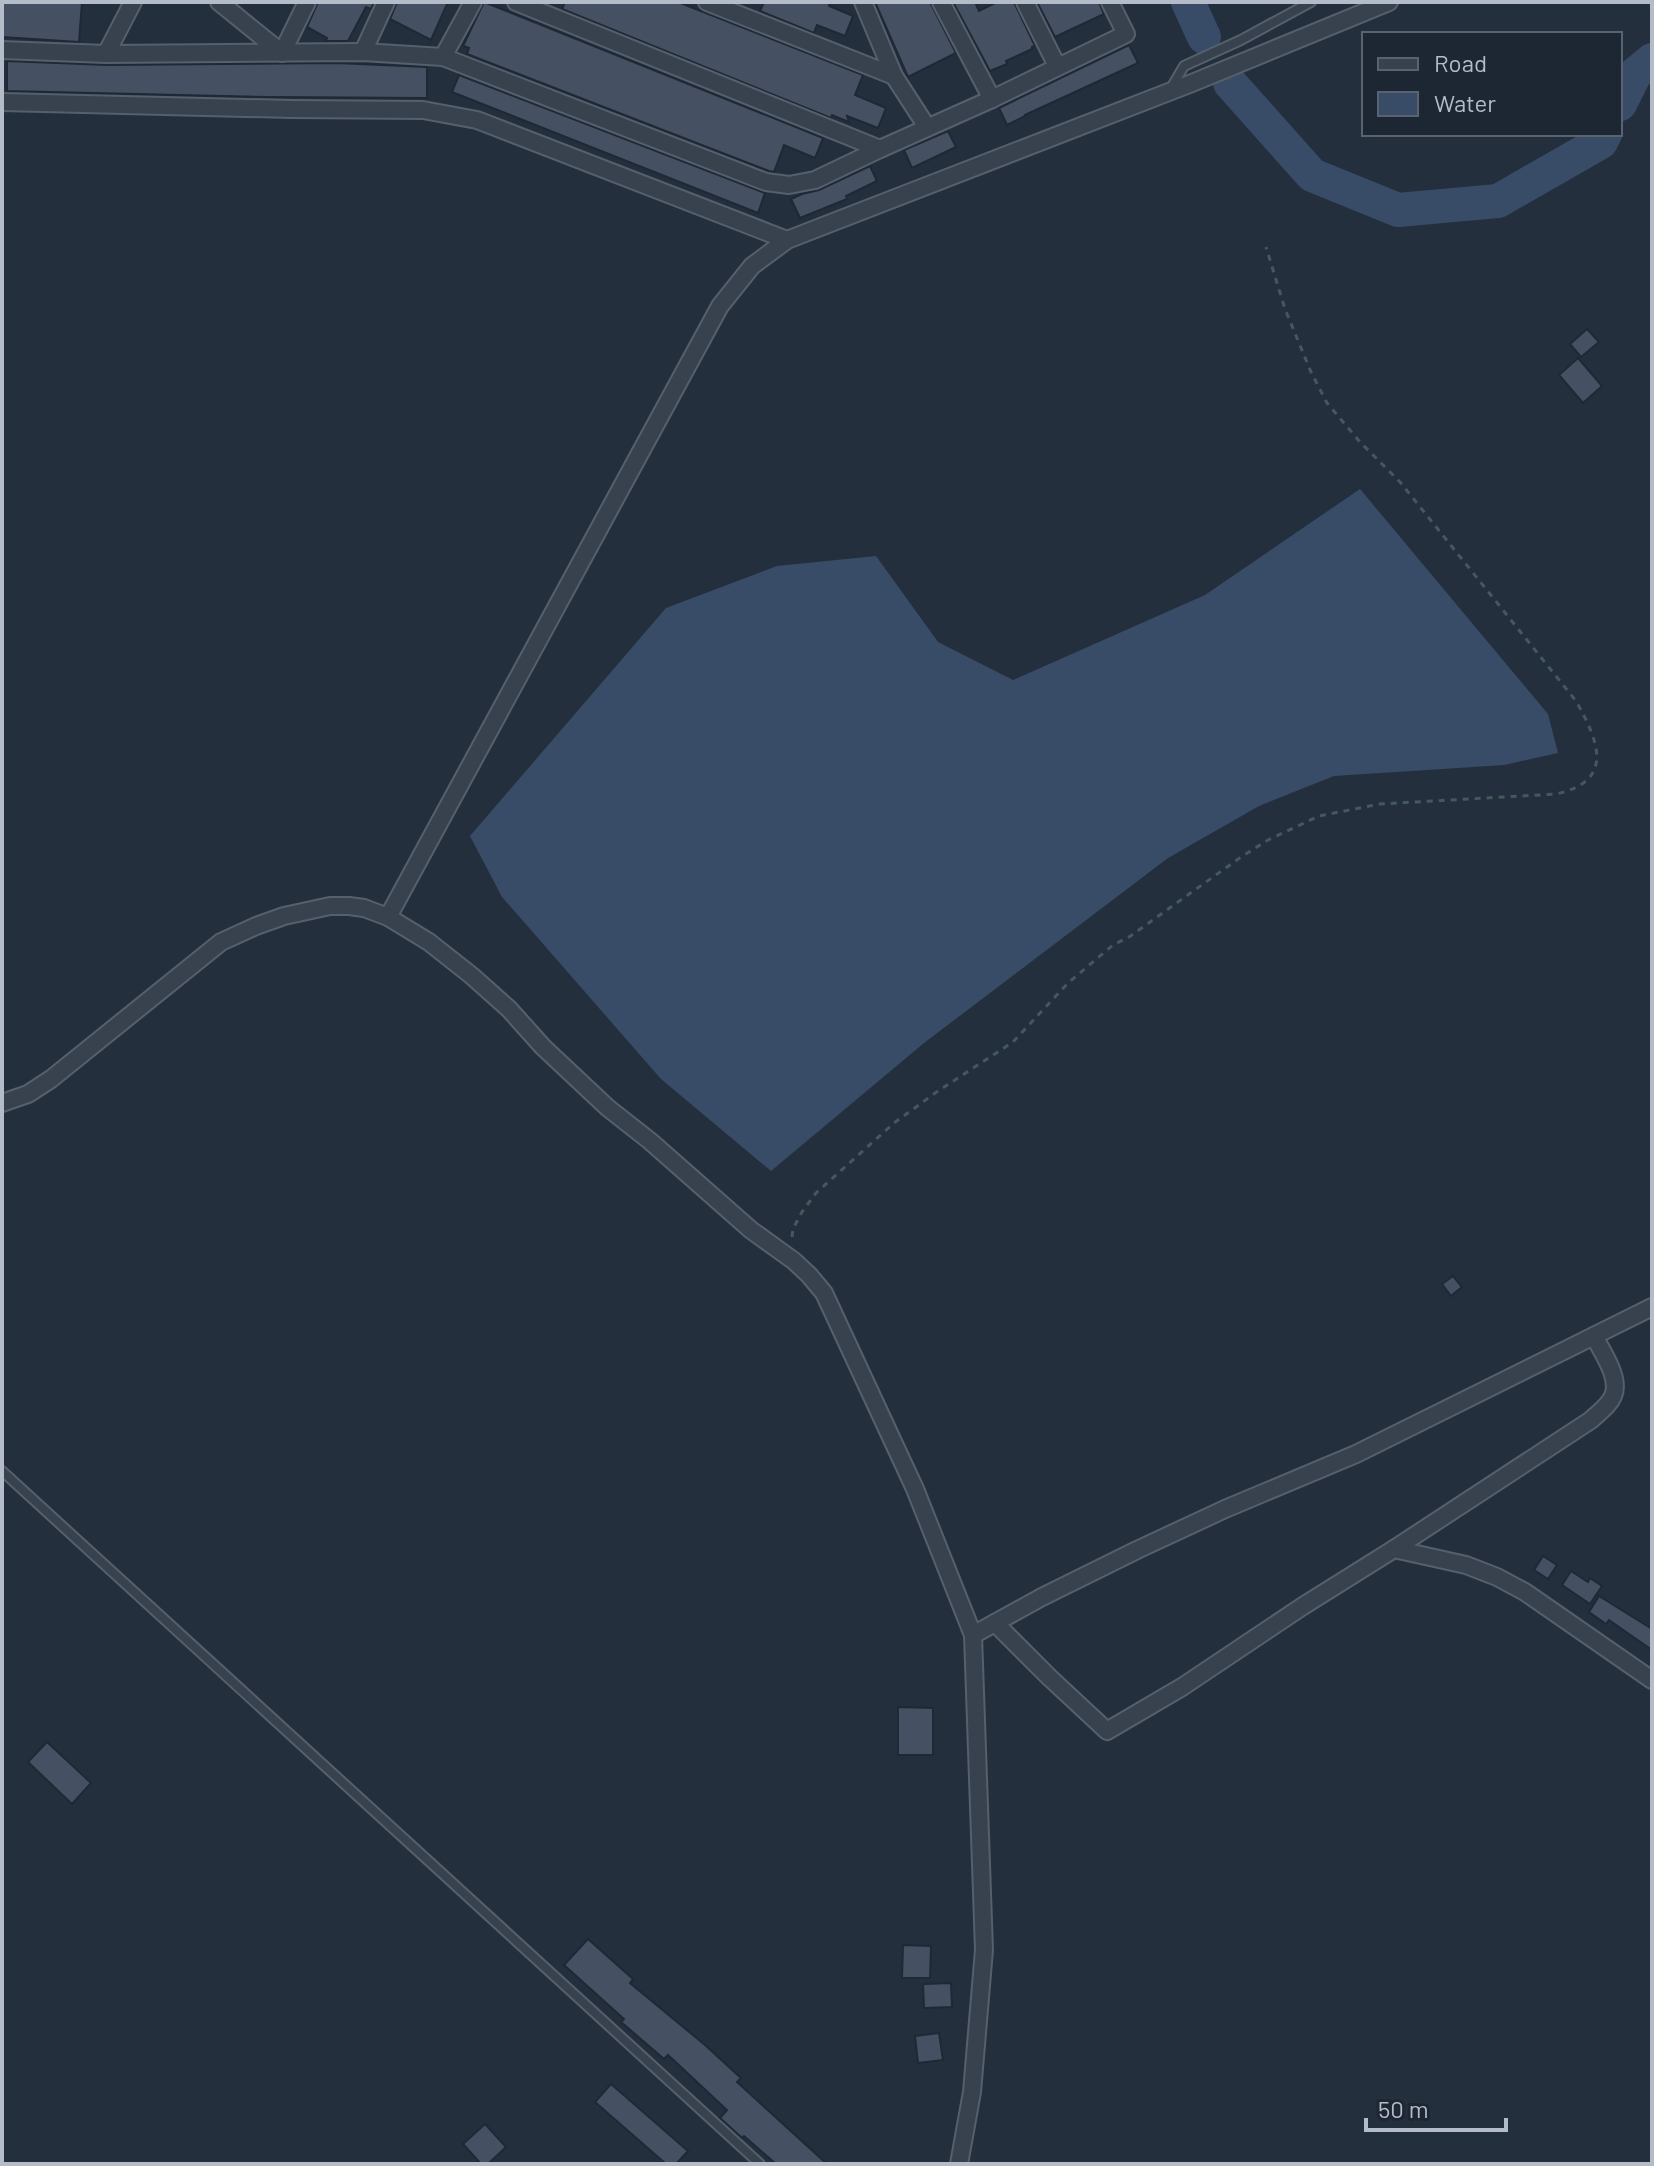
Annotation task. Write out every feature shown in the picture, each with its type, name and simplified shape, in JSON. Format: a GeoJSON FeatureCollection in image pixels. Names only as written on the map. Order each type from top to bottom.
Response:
{"type":"FeatureCollection","features":[{"type":"Feature","properties":{"kind":"street"},"geometry":{"type":"LineString","coordinates":[[106,54],[133,2]]}},
{"type":"Feature","properties":{"kind":"street"},"geometry":{"type":"LineString","coordinates":[[221,2],[282,53]]}},
{"type":"Feature","properties":{"kind":"street"},"geometry":{"type":"LineString","coordinates":[[282,53],[307,2]]}},
{"type":"Feature","properties":{"kind":"street"},"geometry":{"type":"LineString","coordinates":[[363,52],[386,2]]}},
{"type":"Feature","properties":{"kind":"street"},"geometry":{"type":"LineString","coordinates":[[443,57],[473,2]]}},
{"type":"Feature","properties":{"kind":"street"},"geometry":{"type":"LineString","coordinates":[[516,2],[880,149]]}},
{"type":"Feature","properties":{"kind":"street"},"geometry":{"type":"LineString","coordinates":[[707,2],[894,76]]}},
{"type":"Feature","properties":{"kind":"street"},"geometry":{"type":"LineString","coordinates":[[863,2],[894,76],[927,127]]}},
{"type":"Feature","properties":{"kind":"street"},"geometry":{"type":"LineString","coordinates":[[941,2],[992,99]]}},
{"type":"Feature","properties":{"kind":"street"},"geometry":{"type":"LineString","coordinates":[[1025,2],[1057,66]]}},
{"type":"Feature","properties":{"kind":"street"},"geometry":{"type":"LineString","coordinates":[[2,50],[106,54],[363,52],[443,57],[766,182],[789,185],[815,180],[1126,34],[1110,2]]}},
{"type":"Feature","properties":{"kind":"street"},"geometry":{"type":"LineString","coordinates":[[388,917],[720,306],[752,266],[787,240],[1168,92],[1389,2]]}},
{"type":"Feature","properties":{"kind":"street"},"geometry":{"type":"LineString","coordinates":[[2,102],[423,110],[447,113],[477,120],[787,240]]}},
{"type":"Feature","properties":{"kind":"street"},"geometry":{"type":"LineString","coordinates":[[2,1103],[28,1094],[51,1079],[221,942],[284,916],[330,906],[364,908],[388,917],[429,942],[472,976],[618,1116],[751,1230],[809,1275],[824,1293],[915,1489],[973,1635],[984,1950],[972,2092],[959,2164]]}},
{"type":"Feature","properties":{"kind":"street"},"geometry":{"type":"LineString","coordinates":[[973,1635],[1137,1550],[1356,1454],[1652,1307]]}},
{"type":"Feature","properties":{"kind":"street"},"geometry":{"type":"LineString","coordinates":[[995,1623],[1107,1731],[1182,1687],[1591,1420],[1607,1405],[1615,1387],[1608,1363],[1594,1336]]}},
{"type":"Feature","properties":{"kind":"street"},"geometry":{"type":"LineString","coordinates":[[1394,1549],[1466,1565],[1497,1577],[1525,1592],[1652,1680]]}},
{"type":"Feature","properties":{"kind":"lane"},"geometry":{"type":"LineString","coordinates":[[1168,92],[1184,66],[1241,40],[1311,2]]}},
{"type":"Feature","properties":{"kind":"lane"},"geometry":{"type":"LineString","coordinates":[[2,1471],[760,2164]]}},
{"type":"Feature","properties":{"kind":"path"},"geometry":{"type":"LineString","coordinates":[[794,1261],[791,1240],[802,1212],[816,1193],[894,1123],[1013,1042],[1068,983],[1113,945],[1268,840],[1319,816],[1348,809],[1392,803],[1564,792],[1573,790],[1594,770],[1597,760],[1592,730],[1576,701],[1400,482],[1327,403],[1285,309],[1266,247]]}},
{"type":"Feature","properties":{"kind":"water"},"geometry":{"type":"Polygon","coordinates":[[[1360,489],[1548,714],[1558,753],[1504,765],[1334,776],[1259,806],[1168,858],[924,1043],[771,1171],[661,1079],[502,897],[470,836],[666,608],[777,566],[876,556],[938,642],[1013,680],[1205,595],[1360,489]]]}},
{"type":"Feature","properties":{"kind":"building"},"geometry":{"type":"Polygon","coordinates":[[[2,2],[82,2],[79,42],[2,37],[2,2]]]}},
{"type":"Feature","properties":{"kind":"building"},"geometry":{"type":"Polygon","coordinates":[[[318,2],[374,2],[371,9],[366,7],[348,41],[326,41],[327,38],[307,27],[318,2]]]}},
{"type":"Feature","properties":{"kind":"building"},"geometry":{"type":"Polygon","coordinates":[[[397,2],[448,2],[431,40],[390,19],[397,2]]]}},
{"type":"Feature","properties":{"kind":"building"},"geometry":{"type":"Polygon","coordinates":[[[484,2],[823,138],[815,158],[784,145],[774,172],[769,171],[467,54],[469,48],[463,46],[484,2]]]}},
{"type":"Feature","properties":{"kind":"building"},"geometry":{"type":"Polygon","coordinates":[[[565,2],[678,2],[863,75],[855,95],[886,108],[878,128],[847,116],[849,122],[832,115],[831,118],[562,9],[565,2]]]}},
{"type":"Feature","properties":{"kind":"building"},"geometry":{"type":"Polygon","coordinates":[[[764,2],[830,2],[829,6],[853,16],[845,36],[817,25],[814,33],[760,11],[764,2]]]}},
{"type":"Feature","properties":{"kind":"building"},"geometry":{"type":"Polygon","coordinates":[[[875,2],[930,2],[956,53],[908,77],[875,2]]]}},
{"type":"Feature","properties":{"kind":"building"},"geometry":{"type":"Polygon","coordinates":[[[953,2],[975,2],[979,11],[997,2],[1014,2],[1035,46],[990,71],[953,2]]]}},
{"type":"Feature","properties":{"kind":"building"},"geometry":{"type":"Polygon","coordinates":[[[1037,2],[1099,2],[1104,14],[1055,37],[1037,2]]]}},
{"type":"Feature","properties":{"kind":"building"},"geometry":{"type":"Polygon","coordinates":[[[1129,45],[1138,63],[1007,125],[999,108],[1129,45]]]}},
{"type":"Feature","properties":{"kind":"building"},"geometry":{"type":"Polygon","coordinates":[[[7,61],[106,65],[336,63],[427,67],[427,98],[7,91],[7,61]]]}},
{"type":"Feature","properties":{"kind":"building"},"geometry":{"type":"Polygon","coordinates":[[[459,75],[765,193],[758,213],[452,92],[459,75]]]}},
{"type":"Feature","properties":{"kind":"building"},"geometry":{"type":"Polygon","coordinates":[[[948,131],[956,147],[912,168],[904,150],[948,131]]]}},
{"type":"Feature","properties":{"kind":"building"},"geometry":{"type":"Polygon","coordinates":[[[870,166],[877,181],[846,196],[847,199],[800,218],[791,199],[819,190],[870,166]]]}},
{"type":"Feature","properties":{"kind":"building"},"geometry":{"type":"Polygon","coordinates":[[[1587,329],[1599,342],[1581,357],[1570,344],[1587,329]]]}},
{"type":"Feature","properties":{"kind":"building"},"geometry":{"type":"Polygon","coordinates":[[[1578,358],[1602,386],[1583,403],[1559,375],[1578,358]]]}},
{"type":"Feature","properties":{"kind":"building"},"geometry":{"type":"Polygon","coordinates":[[[1453,1276],[1462,1287],[1451,1296],[1442,1284],[1453,1276]]]}},
{"type":"Feature","properties":{"kind":"building"},"geometry":{"type":"Polygon","coordinates":[[[1543,1556],[1557,1565],[1548,1579],[1534,1570],[1543,1556]]]}},
{"type":"Feature","properties":{"kind":"building"},"geometry":{"type":"Polygon","coordinates":[[[1571,1571],[1588,1582],[1590,1578],[1602,1586],[1590,1604],[1562,1585],[1571,1571]]]}},
{"type":"Feature","properties":{"kind":"building"},"geometry":{"type":"Polygon","coordinates":[[[1599,1596],[1652,1629],[1652,1650],[1609,1620],[1606,1624],[1589,1612],[1599,1596]]]}},
{"type":"Feature","properties":{"kind":"building"},"geometry":{"type":"Polygon","coordinates":[[[898,1707],[933,1708],[933,1755],[898,1755],[898,1707]]]}},
{"type":"Feature","properties":{"kind":"building"},"geometry":{"type":"Polygon","coordinates":[[[47,1742],[91,1783],[72,1804],[28,1762],[47,1742]]]}},
{"type":"Feature","properties":{"kind":"building"},"geometry":{"type":"Polygon","coordinates":[[[588,1939],[633,1979],[630,1983],[741,2078],[737,2082],[827,2164],[776,2164],[720,2118],[727,2110],[668,2055],[664,2059],[621,2022],[624,2019],[564,1965],[588,1939]]]}},
{"type":"Feature","properties":{"kind":"building"},"geometry":{"type":"Polygon","coordinates":[[[903,1945],[931,1946],[930,1978],[902,1978],[903,1945]]]}},
{"type":"Feature","properties":{"kind":"building"},"geometry":{"type":"Polygon","coordinates":[[[951,1983],[952,2007],[924,2008],[923,1984],[951,1983]]]}},
{"type":"Feature","properties":{"kind":"building"},"geometry":{"type":"Polygon","coordinates":[[[939,2033],[943,2060],[918,2063],[915,2036],[939,2033]]]}},
{"type":"Feature","properties":{"kind":"building"},"geometry":{"type":"Polygon","coordinates":[[[611,2084],[688,2151],[676,2164],[666,2164],[595,2102],[611,2084]]]}},
{"type":"Feature","properties":{"kind":"building"},"geometry":{"type":"Polygon","coordinates":[[[485,2124],[506,2147],[488,2164],[481,2164],[463,2144],[485,2124]]]}},
{"type":"Feature","properties":{"kind":"waterway"},"geometry":{"type":"LineString","coordinates":[[1188,2],[1204,37]]}},
{"type":"Feature","properties":{"kind":"waterway"},"geometry":{"type":"LineString","coordinates":[[1622,100],[1635,74],[1652,60]]}},
{"type":"Feature","properties":{"kind":"waterway"},"geometry":{"type":"LineString","coordinates":[[1230,83],[1312,175],[1398,210],[1498,201],[1601,142],[1604,136]]}}]}
